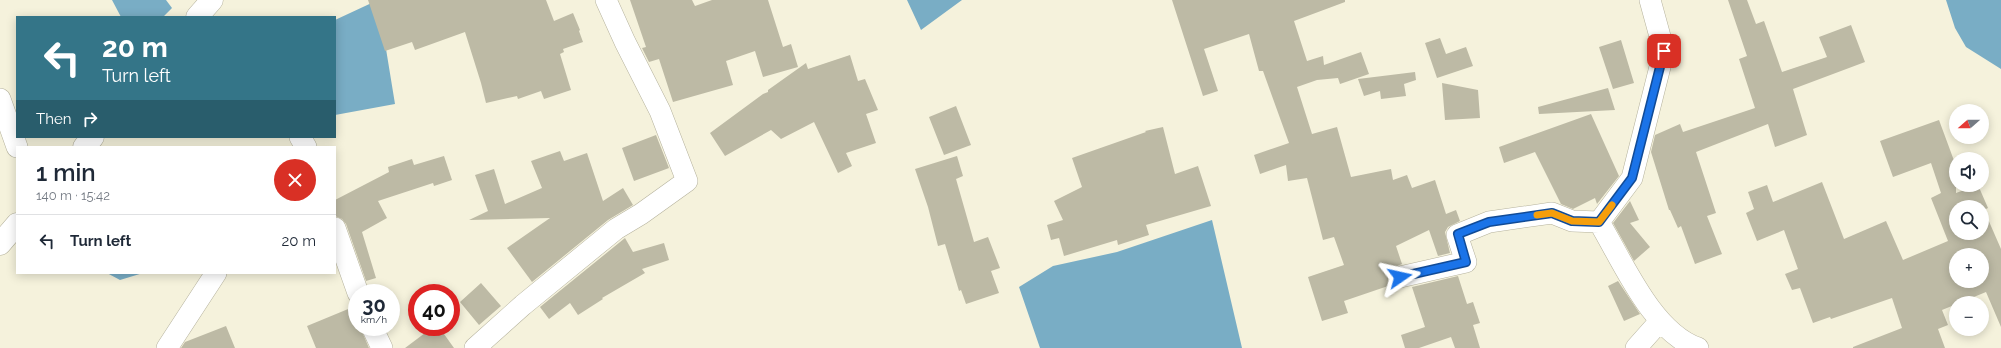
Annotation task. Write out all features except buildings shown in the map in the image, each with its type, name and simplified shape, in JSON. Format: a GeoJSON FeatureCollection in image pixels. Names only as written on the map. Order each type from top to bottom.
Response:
{"type":"FeatureCollection","features":[{"type":"Feature","properties":{"kind":"highway"},"geometry":{"type":"LineString","coordinates":[[198,16],[212,0]]}},
{"type":"Feature","properties":{"kind":"highway"},"geometry":{"type":"LineString","coordinates":[[85,146],[92,138]]}},
{"type":"Feature","properties":{"kind":"highway"},"geometry":{"type":"LineString","coordinates":[[0,244],[16,225]]}},
{"type":"Feature","properties":{"kind":"street"},"geometry":{"type":"LineString","coordinates":[[475,348],[523,305],[616,229],[641,214],[687,181],[660,111],[625,42],[606,0]]}},
{"type":"Feature","properties":{"kind":"street"},"geometry":{"type":"LineString","coordinates":[[1599,222],[1632,178],[1664,51],[1650,0]]}},
{"type":"Feature","properties":{"kind":"street"},"geometry":{"type":"LineString","coordinates":[[0,99],[17,146]]}},
{"type":"Feature","properties":{"kind":"street"},"geometry":{"type":"LineString","coordinates":[[1400,277],[1466,262],[1458,234],[1489,222],[1552,213],[1572,221],[1599,222]]}},
{"type":"Feature","properties":{"kind":"street"},"geometry":{"type":"LineString","coordinates":[[1599,222],[1648,306],[1660,321],[1687,344],[1698,348]]}},
{"type":"Feature","properties":{"kind":"street"},"geometry":{"type":"LineString","coordinates":[[336,231],[355,284]]}},
{"type":"Feature","properties":{"kind":"street"},"geometry":{"type":"LineString","coordinates":[[167,348],[215,274]]}},
{"type":"Feature","properties":{"kind":"street"},"geometry":{"type":"LineString","coordinates":[[1636,348],[1660,321]]}},
{"type":"Feature","properties":{"kind":"street"},"geometry":{"type":"LineString","coordinates":[[376,336],[382,348]]}},
{"type":"Feature","properties":{"kind":"water"},"geometry":{"type":"Polygon","coordinates":[[[112,0],[166,0],[172,8],[164,16],[120,16],[112,0]]]}},
{"type":"Feature","properties":{"kind":"water"},"geometry":{"type":"Polygon","coordinates":[[[378,0],[395,104],[336,115],[336,20],[378,0]]]}},
{"type":"Feature","properties":{"kind":"water"},"geometry":{"type":"Polygon","coordinates":[[[907,0],[962,0],[921,30],[907,0]]]}},
{"type":"Feature","properties":{"kind":"water"},"geometry":{"type":"Polygon","coordinates":[[[1946,0],[2001,0],[2001,69],[1966,47],[1955,28],[1946,0]]]}},
{"type":"Feature","properties":{"kind":"water"},"geometry":{"type":"Polygon","coordinates":[[[1212,220],[1242,348],[1040,348],[1019,287],[1053,266],[1117,252],[1212,220]]]}},
{"type":"Feature","properties":{"kind":"water"},"geometry":{"type":"Polygon","coordinates":[[[109,274],[140,274],[120,280],[109,274]]]}},
{"type":"Feature","properties":{"kind":"slow traffic"},"geometry":{"type":"LineString","coordinates":[[1537,215],[1552,213],[1572,221],[1599,222],[1612,205]]}},
{"type":"Feature","properties":{"kind":"route"},"geometry":{"type":"LineString","coordinates":[[1400,277],[1441,269],[1466,262],[1458,234],[1489,222],[1552,213],[1572,221],[1599,222],[1632,178],[1664,51]]}}]}
